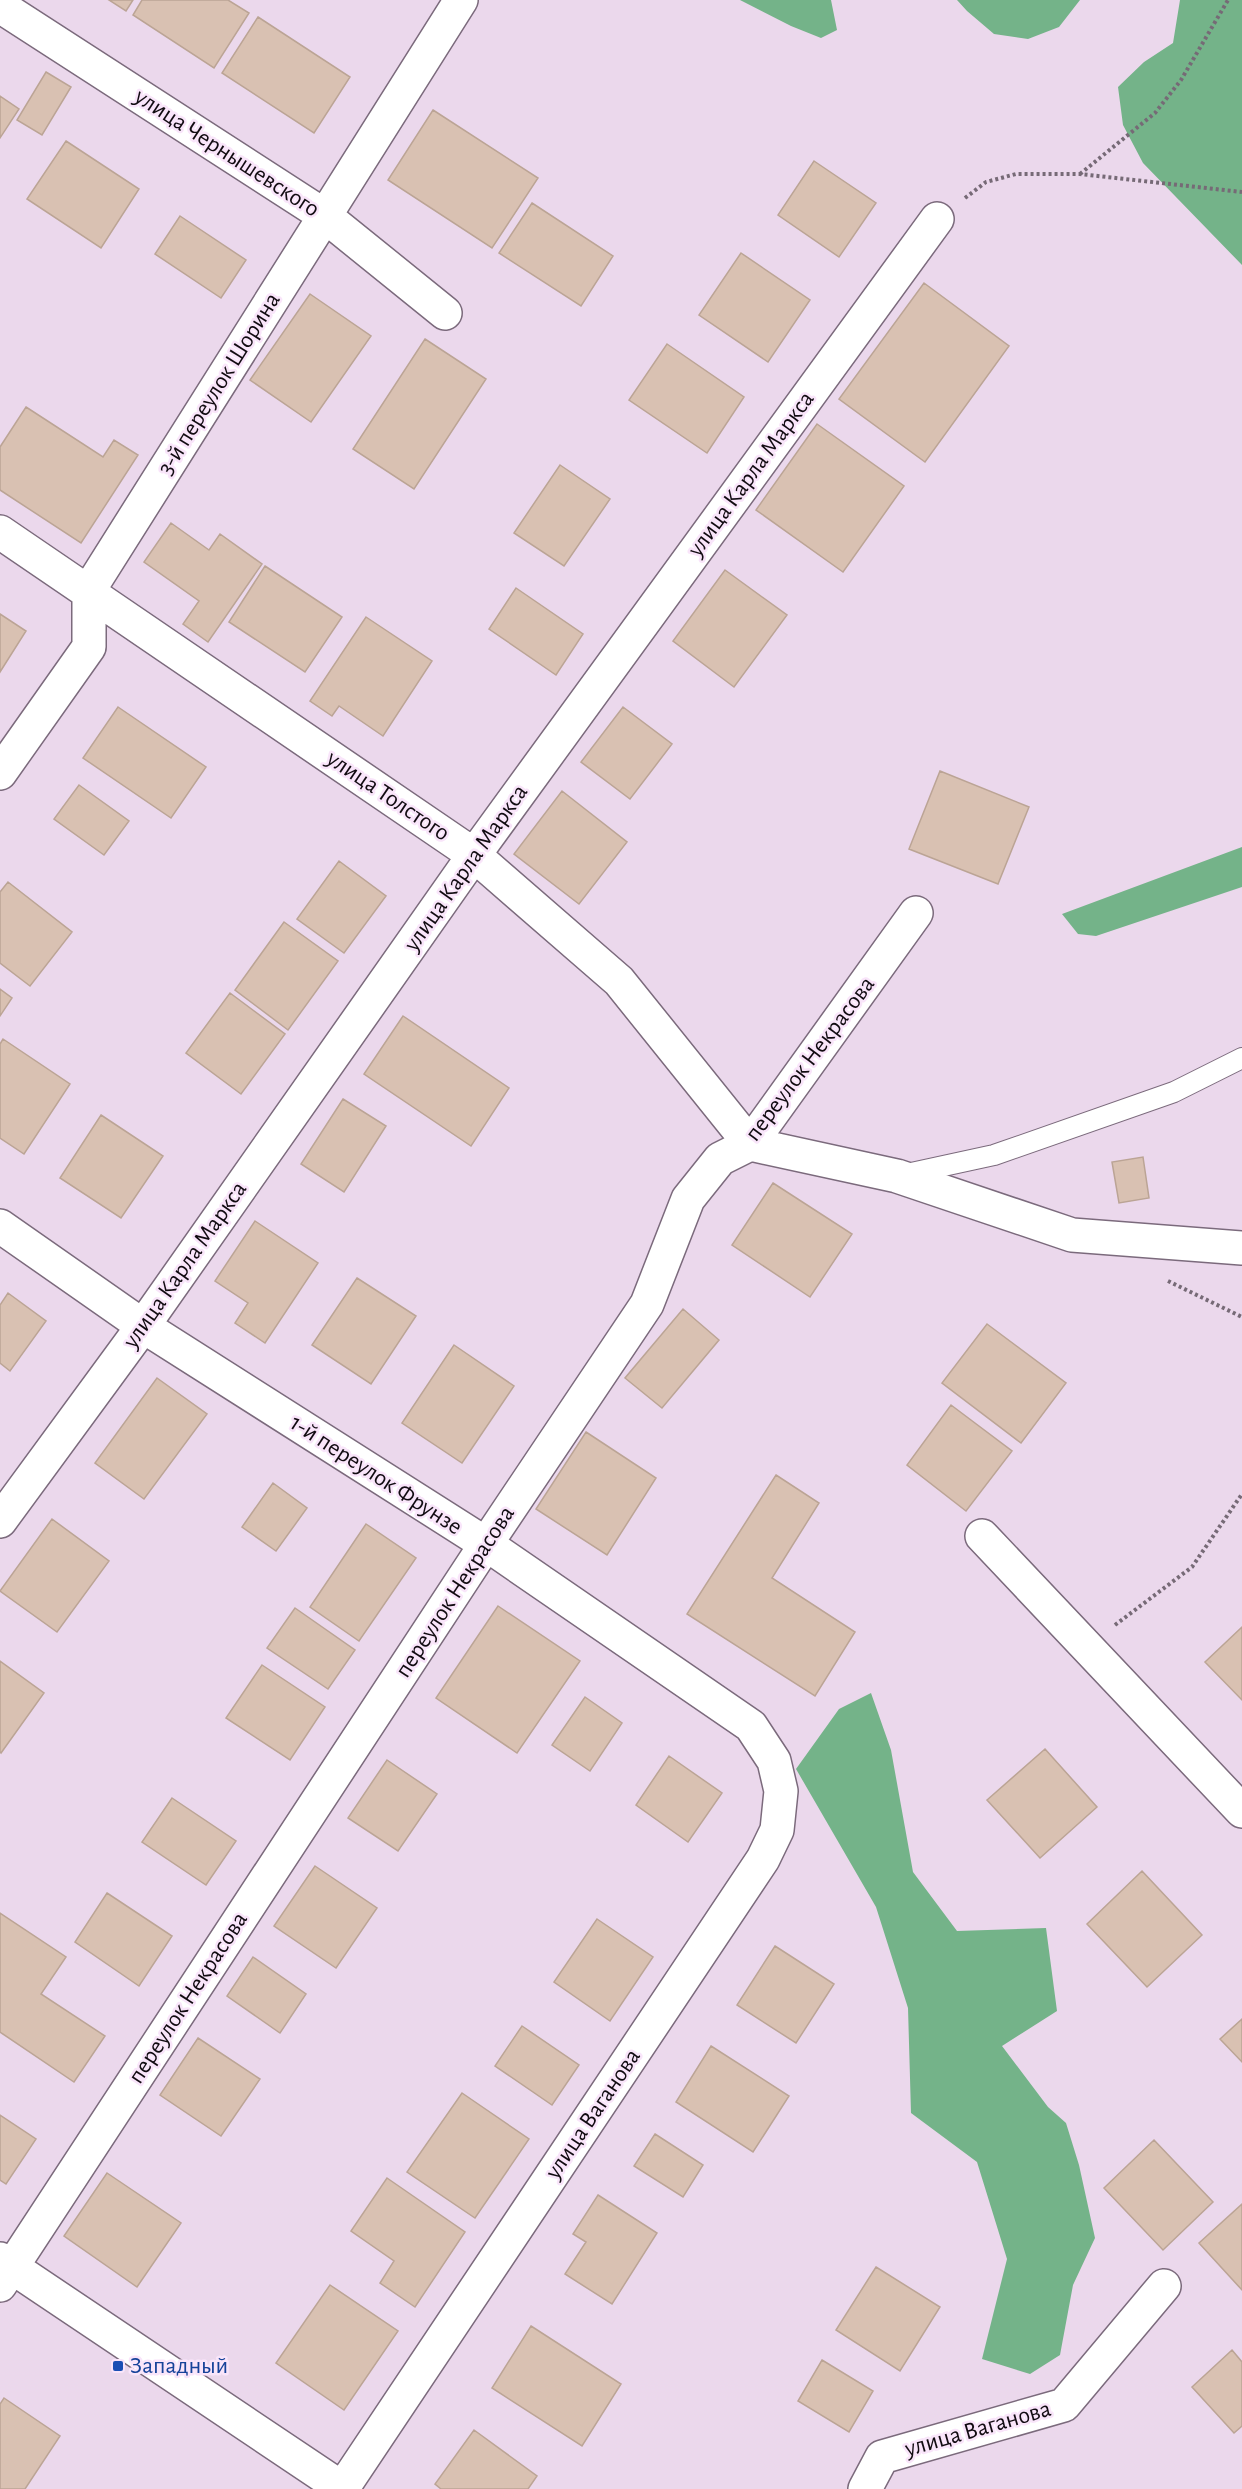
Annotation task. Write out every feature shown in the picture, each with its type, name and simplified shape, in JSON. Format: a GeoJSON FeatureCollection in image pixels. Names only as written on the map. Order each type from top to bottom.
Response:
{"type":"FeatureCollection","features":[{"type":"Feature","properties":{"kind":"street","name":"3-й переулок Шорина"},"geometry":{"type":"LineString","coordinates":[[88,590],[461,0]]}},
{"type":"Feature","properties":{"kind":"street","name":"улица Чернышевского"},"geometry":{"type":"LineString","coordinates":[[0,6],[325,216],[445,313]]}},
{"type":"Feature","properties":{"kind":"street","name":"улица Карла Маркса"},"geometry":{"type":"LineString","coordinates":[[0,1521],[143,1326],[474,855],[937,219]]}},
{"type":"Feature","properties":{"kind":"street","name":"улица Толстого"},"geometry":{"type":"LineString","coordinates":[[0,532],[474,855],[619,981],[750,1144]]}},
{"type":"Feature","properties":{"kind":"street"},"geometry":{"type":"LineString","coordinates":[[0,773],[89,647],[88,590]]}},
{"type":"Feature","properties":{"kind":"street","name":"переулок Некрасова"},"geometry":{"type":"LineString","coordinates":[[4,2270],[647,1304],[688,1199],[720,1159],[750,1144],[916,913]]}},
{"type":"Feature","properties":{"kind":"street"},"geometry":{"type":"LineString","coordinates":[[750,1144],[897,1176],[1072,1235],[1242,1248]]}},
{"type":"Feature","properties":{"kind":"street","name":"1-й переулок Фрунзе"},"geometry":{"type":"LineString","coordinates":[[0,1226],[143,1326],[486,1544],[751,1726]]}},
{"type":"Feature","properties":{"kind":"street"},"geometry":{"type":"LineString","coordinates":[[982,1536],[1242,1811]]}},
{"type":"Feature","properties":{"kind":"street","name":"улица Ваганова"},"geometry":{"type":"LineString","coordinates":[[342,2489],[763,1859],[777,1830],[781,1791],[774,1761],[751,1726]]}},
{"type":"Feature","properties":{"kind":"street"},"geometry":{"type":"LineString","coordinates":[[4,2270],[342,2489]]}},
{"type":"Feature","properties":{"kind":"street","name":"улица Ваганова"},"geometry":{"type":"LineString","coordinates":[[865,2489],[882,2457],[1064,2404],[1164,2286]]}},
{"type":"Feature","properties":{"kind":"lane"},"geometry":{"type":"LineString","coordinates":[[897,1176],[994,1155],[1173,1092],[1242,1058]]}},
{"type":"Feature","properties":{"kind":"path"},"geometry":{"type":"LineString","coordinates":[[1080,174],[1155,113],[1181,80],[1228,0]]}},
{"type":"Feature","properties":{"kind":"path"},"geometry":{"type":"LineString","coordinates":[[937,219],[986,182],[1016,174],[1080,174],[1242,192]]}},
{"type":"Feature","properties":{"kind":"path"},"geometry":{"type":"LineString","coordinates":[[1086,1647],[1192,1568],[1242,1494]]}},
{"type":"Feature","properties":{"kind":"green space"},"geometry":{"type":"Polygon","coordinates":[[[740,0],[831,0],[837,30],[821,38],[791,26],[740,0]]]}},
{"type":"Feature","properties":{"kind":"green space"},"geometry":{"type":"Polygon","coordinates":[[[957,0],[1080,0],[1059,27],[1028,39],[994,34],[957,0]]]}},
{"type":"Feature","properties":{"kind":"green space"},"geometry":{"type":"Polygon","coordinates":[[[1180,0],[1242,0],[1242,265],[1143,163],[1123,125],[1118,87],[1144,62],[1173,43],[1180,0]]]}},
{"type":"Feature","properties":{"kind":"green space"},"geometry":{"type":"Polygon","coordinates":[[[1242,847],[1242,887],[1096,936],[1078,934],[1062,914],[1242,847]]]}},
{"type":"Feature","properties":{"kind":"green space"},"geometry":{"type":"Polygon","coordinates":[[[871,1693],[891,1750],[913,1872],[957,1931],[1046,1928],[1057,2011],[1002,2046],[1048,2107],[1066,2123],[1079,2165],[1095,2238],[1073,2285],[1060,2355],[1030,2374],[982,2359],[1007,2259],[977,2162],[911,2113],[908,2008],[876,1907],[796,1769],[839,1709],[871,1693]]]}},
{"type":"Feature","properties":{"kind":"building"},"geometry":{"type":"Polygon","coordinates":[[[109,0],[133,0],[126,11],[109,0]]]}},
{"type":"Feature","properties":{"kind":"building"},"geometry":{"type":"Polygon","coordinates":[[[142,0],[228,0],[249,13],[214,68],[133,15],[142,0]]]}},
{"type":"Feature","properties":{"kind":"building"},"geometry":{"type":"Polygon","coordinates":[[[258,17],[350,77],[314,133],[222,73],[258,17]]]}},
{"type":"Feature","properties":{"kind":"building"},"geometry":{"type":"Polygon","coordinates":[[[46,72],[71,87],[42,135],[17,120],[46,72]]]}},
{"type":"Feature","properties":{"kind":"building"},"geometry":{"type":"Polygon","coordinates":[[[0,96],[19,109],[0,138],[0,96]]]}},
{"type":"Feature","properties":{"kind":"building"},"geometry":{"type":"Polygon","coordinates":[[[433,110],[538,178],[492,248],[388,180],[433,110]]]}},
{"type":"Feature","properties":{"kind":"building"},"geometry":{"type":"Polygon","coordinates":[[[66,141],[139,189],[101,248],[27,199],[66,141]]]}},
{"type":"Feature","properties":{"kind":"building"},"geometry":{"type":"Polygon","coordinates":[[[814,161],[876,203],[839,257],[778,215],[814,161]]]}},
{"type":"Feature","properties":{"kind":"building"},"geometry":{"type":"Polygon","coordinates":[[[532,203],[613,256],[581,306],[499,253],[532,203]]]}},
{"type":"Feature","properties":{"kind":"building"},"geometry":{"type":"Polygon","coordinates":[[[180,216],[246,260],[221,298],[155,254],[180,216]]]}},
{"type":"Feature","properties":{"kind":"building"},"geometry":{"type":"Polygon","coordinates":[[[741,253],[810,300],[768,362],[699,315],[741,253]]]}},
{"type":"Feature","properties":{"kind":"building"},"geometry":{"type":"Polygon","coordinates":[[[924,283],[1009,346],[925,462],[839,399],[924,283]]]}},
{"type":"Feature","properties":{"kind":"building"},"geometry":{"type":"Polygon","coordinates":[[[310,294],[371,336],[311,422],[250,380],[310,294]]]}},
{"type":"Feature","properties":{"kind":"building"},"geometry":{"type":"Polygon","coordinates":[[[425,339],[486,379],[414,489],[353,449],[425,339]]]}},
{"type":"Feature","properties":{"kind":"building"},"geometry":{"type":"Polygon","coordinates":[[[667,344],[744,397],[707,453],[629,400],[667,344]]]}},
{"type":"Feature","properties":{"kind":"building"},"geometry":{"type":"Polygon","coordinates":[[[26,407],[103,457],[114,440],[138,455],[81,543],[0,490],[0,447],[26,407]]]}},
{"type":"Feature","properties":{"kind":"building"},"geometry":{"type":"Polygon","coordinates":[[[817,424],[904,486],[843,572],[756,510],[817,424]]]}},
{"type":"Feature","properties":{"kind":"building"},"geometry":{"type":"Polygon","coordinates":[[[560,465],[610,499],[564,566],[514,533],[560,465]]]}},
{"type":"Feature","properties":{"kind":"building"},"geometry":{"type":"Polygon","coordinates":[[[171,523],[209,550],[220,534],[262,564],[208,642],[183,624],[199,601],[144,562],[171,523]]]}},
{"type":"Feature","properties":{"kind":"building"},"geometry":{"type":"Polygon","coordinates":[[[265,566],[342,617],[305,672],[229,622],[265,566]]]}},
{"type":"Feature","properties":{"kind":"building"},"geometry":{"type":"Polygon","coordinates":[[[725,570],[787,615],[734,687],[673,641],[725,570]]]}},
{"type":"Feature","properties":{"kind":"building"},"geometry":{"type":"Polygon","coordinates":[[[516,588],[583,634],[556,675],[489,629],[516,588]]]}},
{"type":"Feature","properties":{"kind":"building"},"geometry":{"type":"Polygon","coordinates":[[[0,614],[26,631],[0,672],[0,614]]]}},
{"type":"Feature","properties":{"kind":"building"},"geometry":{"type":"Polygon","coordinates":[[[366,617],[432,661],[383,736],[339,706],[332,716],[310,701],[366,617]]]}},
{"type":"Feature","properties":{"kind":"building"},"geometry":{"type":"Polygon","coordinates":[[[118,707],[206,767],[171,818],[83,758],[118,707]]]}},
{"type":"Feature","properties":{"kind":"building"},"geometry":{"type":"Polygon","coordinates":[[[623,707],[672,744],[630,799],[581,762],[623,707]]]}},
{"type":"Feature","properties":{"kind":"building"},"geometry":{"type":"Polygon","coordinates":[[[940,771],[1029,807],[998,884],[909,849],[940,771]]]}},
{"type":"Feature","properties":{"kind":"building"},"geometry":{"type":"Polygon","coordinates":[[[79,785],[129,821],[104,855],[54,819],[79,785]]]}},
{"type":"Feature","properties":{"kind":"building"},"geometry":{"type":"Polygon","coordinates":[[[562,791],[627,842],[579,904],[514,854],[562,791]]]}},
{"type":"Feature","properties":{"kind":"building"},"geometry":{"type":"Polygon","coordinates":[[[339,861],[386,896],[344,953],[297,919],[339,861]]]}},
{"type":"Feature","properties":{"kind":"building"},"geometry":{"type":"Polygon","coordinates":[[[8,882],[72,932],[30,986],[0,963],[0,892],[8,882]]]}},
{"type":"Feature","properties":{"kind":"building"},"geometry":{"type":"Polygon","coordinates":[[[284,922],[338,961],[288,1030],[235,990],[284,922]]]}},
{"type":"Feature","properties":{"kind":"building"},"geometry":{"type":"Polygon","coordinates":[[[0,989],[12,998],[0,1016],[0,989]]]}},
{"type":"Feature","properties":{"kind":"building"},"geometry":{"type":"Polygon","coordinates":[[[230,993],[285,1034],[241,1094],[186,1053],[230,993]]]}},
{"type":"Feature","properties":{"kind":"building"},"geometry":{"type":"Polygon","coordinates":[[[403,1016],[509,1088],[471,1146],[364,1074],[403,1016]]]}},
{"type":"Feature","properties":{"kind":"building"},"geometry":{"type":"Polygon","coordinates":[[[3,1039],[70,1084],[24,1154],[0,1138],[0,1044],[3,1039]]]}},
{"type":"Feature","properties":{"kind":"building"},"geometry":{"type":"Polygon","coordinates":[[[343,1099],[386,1126],[344,1192],[301,1164],[343,1099]]]}},
{"type":"Feature","properties":{"kind":"building"},"geometry":{"type":"Polygon","coordinates":[[[101,1115],[163,1156],[121,1218],[60,1178],[101,1115]]]}},
{"type":"Feature","properties":{"kind":"building"},"geometry":{"type":"Polygon","coordinates":[[[1143,1157],[1149,1198],[1119,1203],[1112,1162],[1143,1157]]]}},
{"type":"Feature","properties":{"kind":"building"},"geometry":{"type":"Polygon","coordinates":[[[773,1183],[852,1234],[810,1297],[732,1245],[773,1183]]]}},
{"type":"Feature","properties":{"kind":"building"},"geometry":{"type":"Polygon","coordinates":[[[255,1221],[318,1263],[265,1343],[235,1323],[248,1303],[215,1281],[255,1221]]]}},
{"type":"Feature","properties":{"kind":"building"},"geometry":{"type":"Polygon","coordinates":[[[357,1278],[416,1316],[371,1384],[312,1345],[357,1278]]]}},
{"type":"Feature","properties":{"kind":"building"},"geometry":{"type":"Polygon","coordinates":[[[8,1293],[46,1321],[10,1371],[0,1363],[0,1305],[8,1293]]]}},
{"type":"Feature","properties":{"kind":"building"},"geometry":{"type":"Polygon","coordinates":[[[683,1309],[719,1340],[662,1408],[625,1378],[683,1309]]]}},
{"type":"Feature","properties":{"kind":"building"},"geometry":{"type":"Polygon","coordinates":[[[987,1324],[1066,1383],[1021,1443],[942,1383],[987,1324]]]}},
{"type":"Feature","properties":{"kind":"building"},"geometry":{"type":"Polygon","coordinates":[[[454,1345],[514,1386],[462,1463],[402,1423],[454,1345]]]}},
{"type":"Feature","properties":{"kind":"building"},"geometry":{"type":"Polygon","coordinates":[[[157,1378],[207,1414],[144,1499],[95,1463],[157,1378]]]}},
{"type":"Feature","properties":{"kind":"building"},"geometry":{"type":"Polygon","coordinates":[[[951,1405],[1012,1451],[966,1511],[907,1465],[951,1405]]]}},
{"type":"Feature","properties":{"kind":"building"},"geometry":{"type":"Polygon","coordinates":[[[586,1432],[656,1478],[607,1555],[536,1509],[586,1432]]]}},
{"type":"Feature","properties":{"kind":"building"},"geometry":{"type":"Polygon","coordinates":[[[776,1475],[819,1503],[772,1578],[855,1632],[815,1696],[687,1614],[776,1475]]]}},
{"type":"Feature","properties":{"kind":"building"},"geometry":{"type":"Polygon","coordinates":[[[273,1483],[307,1508],[276,1551],[242,1527],[273,1483]]]}},
{"type":"Feature","properties":{"kind":"building"},"geometry":{"type":"Polygon","coordinates":[[[52,1519],[109,1561],[57,1632],[0,1591],[52,1519]]]}},
{"type":"Feature","properties":{"kind":"building"},"geometry":{"type":"Polygon","coordinates":[[[366,1524],[416,1558],[359,1641],[310,1607],[366,1524]]]}},
{"type":"Feature","properties":{"kind":"building"},"geometry":{"type":"Polygon","coordinates":[[[498,1606],[580,1661],[517,1753],[436,1698],[498,1606]]]}},
{"type":"Feature","properties":{"kind":"building"},"geometry":{"type":"Polygon","coordinates":[[[295,1608],[355,1650],[328,1689],[267,1648],[295,1608]]]}},
{"type":"Feature","properties":{"kind":"building"},"geometry":{"type":"Polygon","coordinates":[[[1242,1627],[1242,1700],[1205,1662],[1242,1627]]]}},
{"type":"Feature","properties":{"kind":"building"},"geometry":{"type":"Polygon","coordinates":[[[0,1661],[44,1693],[1,1753],[0,1752],[0,1661]]]}},
{"type":"Feature","properties":{"kind":"building"},"geometry":{"type":"Polygon","coordinates":[[[262,1665],[325,1707],[290,1760],[226,1718],[262,1665]]]}},
{"type":"Feature","properties":{"kind":"building"},"geometry":{"type":"Polygon","coordinates":[[[585,1697],[622,1723],[590,1771],[552,1745],[585,1697]]]}},
{"type":"Feature","properties":{"kind":"building"},"geometry":{"type":"Polygon","coordinates":[[[1045,1749],[1097,1807],[1040,1858],[987,1800],[1045,1749]]]}},
{"type":"Feature","properties":{"kind":"building"},"geometry":{"type":"Polygon","coordinates":[[[669,1756],[722,1793],[688,1842],[636,1805],[669,1756]]]}},
{"type":"Feature","properties":{"kind":"building"},"geometry":{"type":"Polygon","coordinates":[[[387,1760],[437,1794],[398,1851],[348,1818],[387,1760]]]}},
{"type":"Feature","properties":{"kind":"building"},"geometry":{"type":"Polygon","coordinates":[[[172,1798],[236,1841],[206,1885],[142,1842],[172,1798]]]}},
{"type":"Feature","properties":{"kind":"building"},"geometry":{"type":"Polygon","coordinates":[[[315,1866],[377,1908],[336,1968],[274,1926],[315,1866]]]}},
{"type":"Feature","properties":{"kind":"building"},"geometry":{"type":"Polygon","coordinates":[[[1142,1871],[1202,1935],[1147,1987],[1087,1924],[1142,1871]]]}},
{"type":"Feature","properties":{"kind":"building"},"geometry":{"type":"Polygon","coordinates":[[[107,1893],[172,1936],[139,1986],[75,1942],[107,1893]]]}},
{"type":"Feature","properties":{"kind":"building"},"geometry":{"type":"Polygon","coordinates":[[[0,1913],[66,1957],[41,1994],[105,2036],[74,2082],[0,2032],[0,1913]]]}},
{"type":"Feature","properties":{"kind":"building"},"geometry":{"type":"Polygon","coordinates":[[[597,1919],[653,1957],[610,2021],[554,1982],[597,1919]]]}},
{"type":"Feature","properties":{"kind":"building"},"geometry":{"type":"Polygon","coordinates":[[[775,1946],[834,1984],[796,2043],[737,2005],[775,1946]]]}},
{"type":"Feature","properties":{"kind":"building"},"geometry":{"type":"Polygon","coordinates":[[[253,1957],[306,1994],[280,2033],[227,1996],[253,1957]]]}},
{"type":"Feature","properties":{"kind":"building"},"geometry":{"type":"Polygon","coordinates":[[[1242,2019],[1242,2062],[1220,2039],[1242,2019]]]}},
{"type":"Feature","properties":{"kind":"building"},"geometry":{"type":"Polygon","coordinates":[[[522,2026],[579,2065],[552,2105],[495,2066],[522,2026]]]}},
{"type":"Feature","properties":{"kind":"building"},"geometry":{"type":"Polygon","coordinates":[[[198,2038],[260,2079],[221,2136],[160,2095],[198,2038]]]}},
{"type":"Feature","properties":{"kind":"building"},"geometry":{"type":"Polygon","coordinates":[[[711,2046],[789,2096],[753,2152],[676,2102],[711,2046]]]}},
{"type":"Feature","properties":{"kind":"building"},"geometry":{"type":"Polygon","coordinates":[[[462,2093],[529,2139],[475,2218],[407,2172],[462,2093]]]}},
{"type":"Feature","properties":{"kind":"building"},"geometry":{"type":"Polygon","coordinates":[[[0,2115],[36,2139],[6,2184],[0,2180],[0,2115]]]}},
{"type":"Feature","properties":{"kind":"building"},"geometry":{"type":"Polygon","coordinates":[[[655,2134],[703,2165],[683,2197],[634,2166],[655,2134]]]}},
{"type":"Feature","properties":{"kind":"building"},"geometry":{"type":"Polygon","coordinates":[[[1154,2140],[1213,2202],[1163,2250],[1104,2188],[1154,2140]]]}},
{"type":"Feature","properties":{"kind":"building"},"geometry":{"type":"Polygon","coordinates":[[[107,2173],[181,2223],[137,2287],[64,2236],[107,2173]]]}},
{"type":"Feature","properties":{"kind":"building"},"geometry":{"type":"Polygon","coordinates":[[[387,2178],[465,2232],[415,2307],[380,2283],[394,2261],[351,2231],[387,2178]]]}},
{"type":"Feature","properties":{"kind":"building"},"geometry":{"type":"Polygon","coordinates":[[[598,2195],[657,2233],[612,2304],[565,2274],[586,2242],[573,2234],[598,2195]]]}},
{"type":"Feature","properties":{"kind":"building"},"geometry":{"type":"Polygon","coordinates":[[[1242,2204],[1242,2290],[1199,2243],[1242,2204]]]}},
{"type":"Feature","properties":{"kind":"building"},"geometry":{"type":"Polygon","coordinates":[[[876,2267],[940,2307],[900,2371],[836,2330],[876,2267]]]}},
{"type":"Feature","properties":{"kind":"building"},"geometry":{"type":"Polygon","coordinates":[[[330,2285],[398,2331],[344,2410],[276,2363],[330,2285]]]}},
{"type":"Feature","properties":{"kind":"building"},"geometry":{"type":"Polygon","coordinates":[[[531,2326],[621,2384],[582,2446],[492,2388],[531,2326]]]}},
{"type":"Feature","properties":{"kind":"building"},"geometry":{"type":"Polygon","coordinates":[[[1232,2350],[1242,2362],[1242,2426],[1234,2433],[1192,2387],[1232,2350]]]}},
{"type":"Feature","properties":{"kind":"building"},"geometry":{"type":"Polygon","coordinates":[[[822,2360],[873,2391],[849,2432],[798,2401],[822,2360]]]}},
{"type":"Feature","properties":{"kind":"building"},"geometry":{"type":"Polygon","coordinates":[[[4,2398],[60,2436],[25,2489],[0,2489],[0,2404],[4,2398]]]}},
{"type":"Feature","properties":{"kind":"building"},"geometry":{"type":"Polygon","coordinates":[[[474,2430],[537,2476],[528,2489],[441,2489],[435,2484],[474,2430]]]}},
{"type":"Feature","properties":{"kind":"place","name":"Западный"},"geometry":{"type":"Point","coordinates":[118,2366]}}]}
